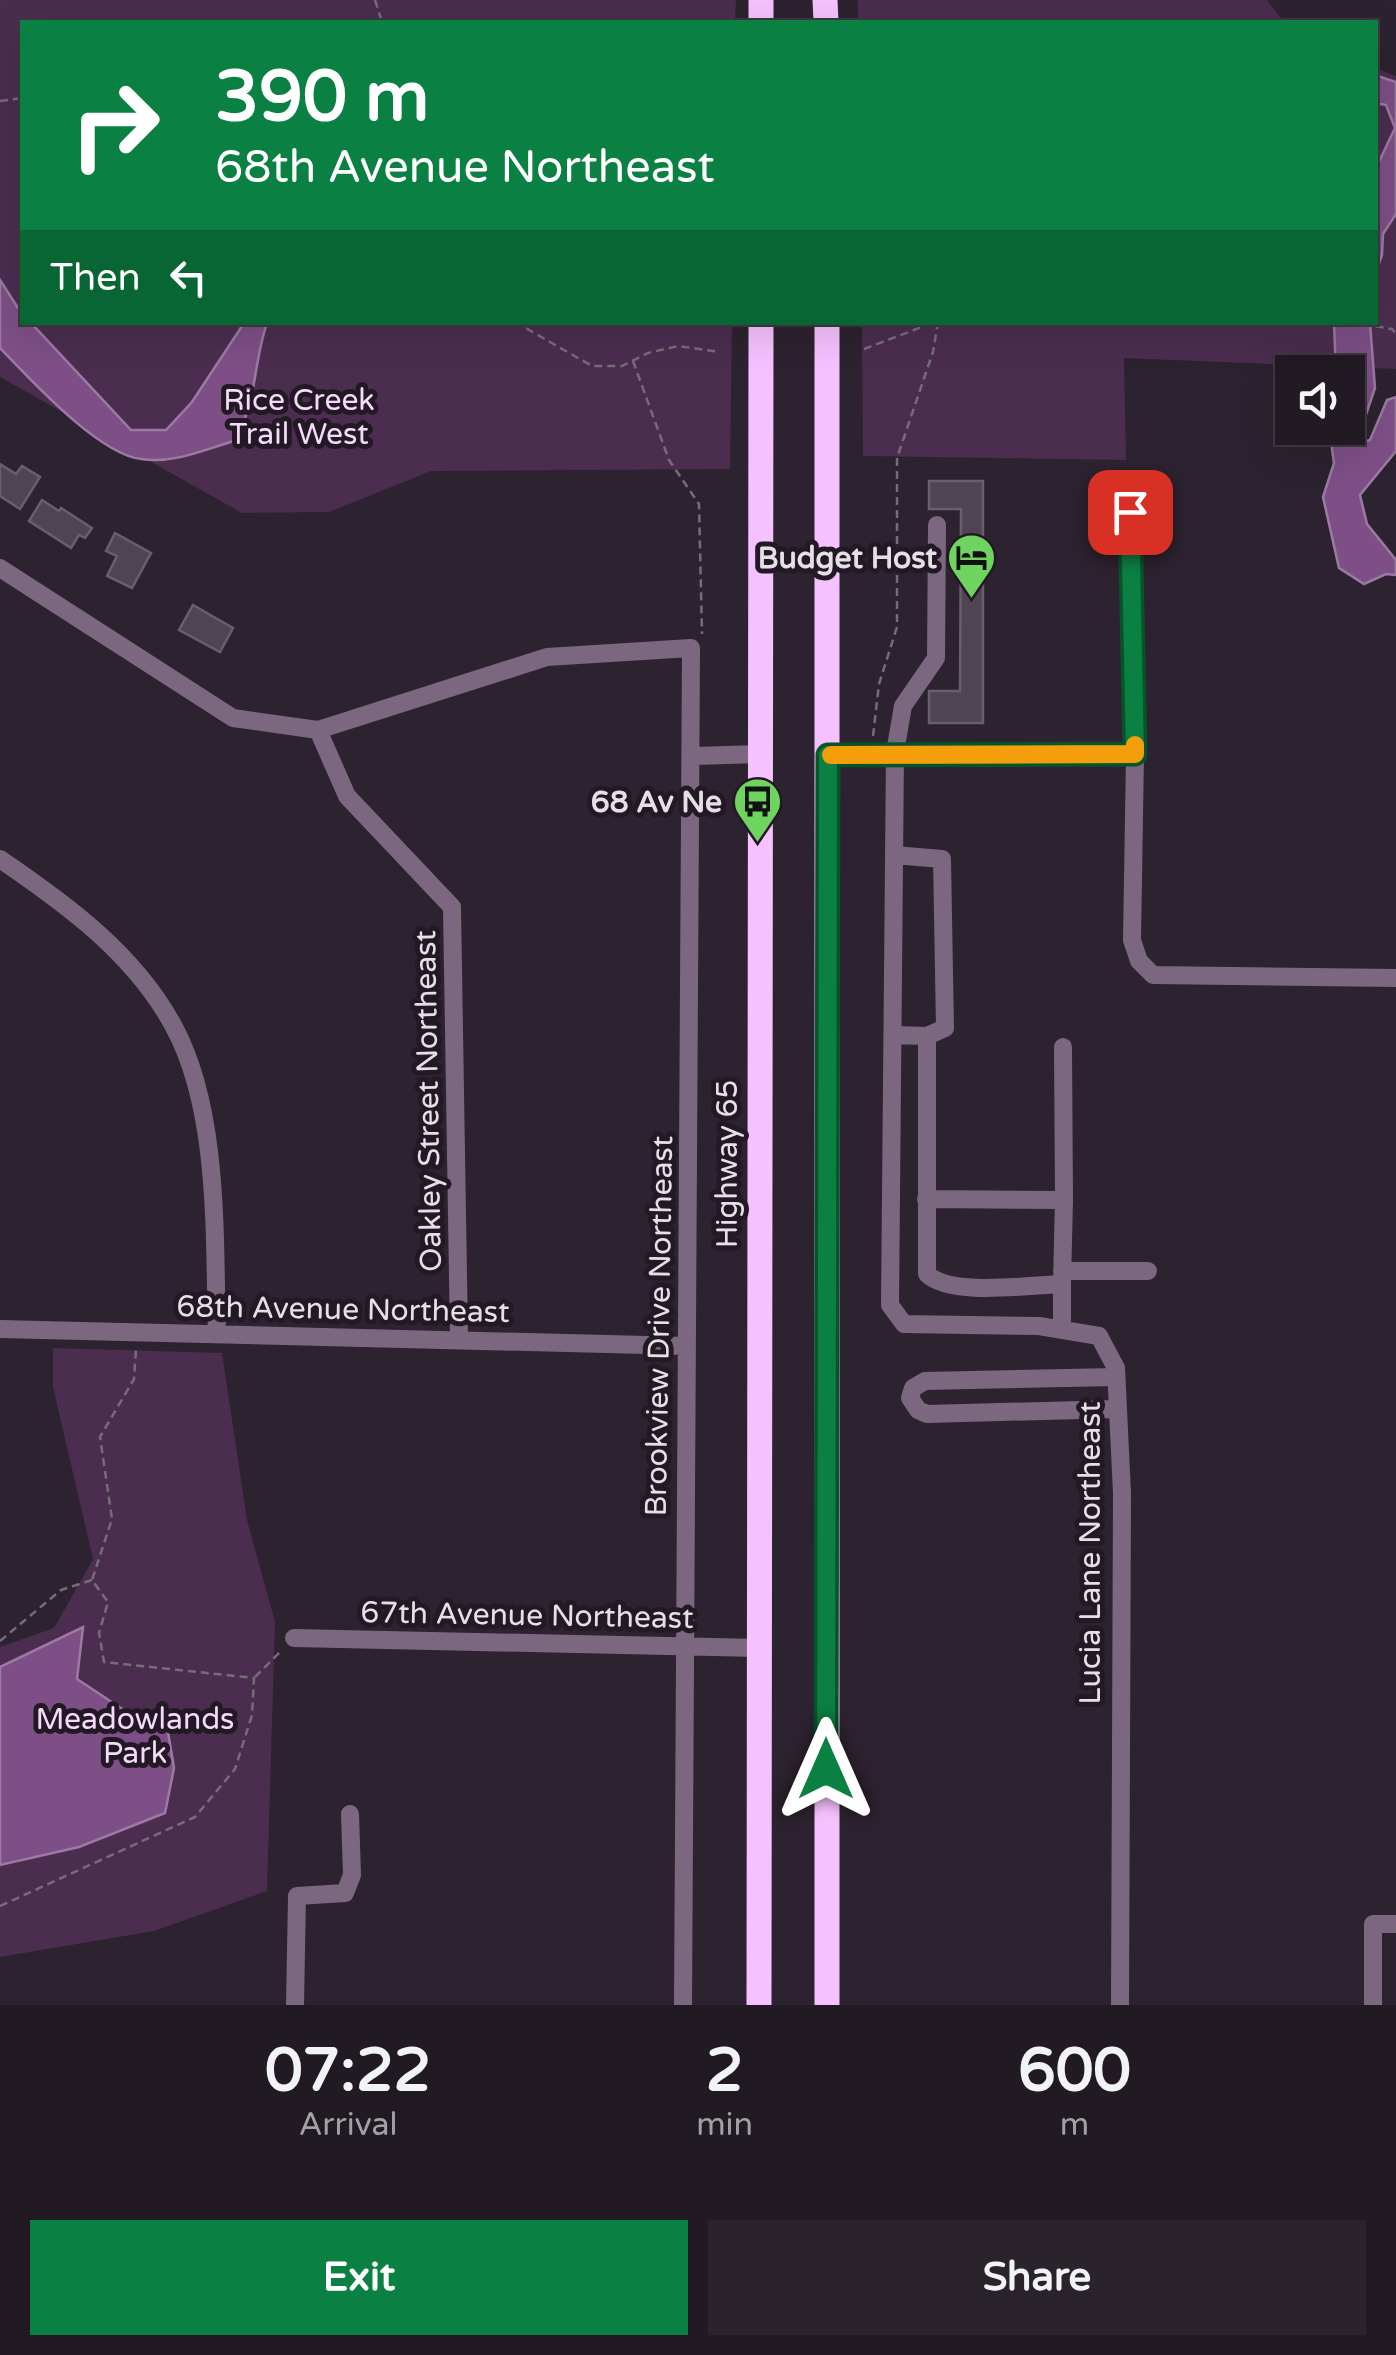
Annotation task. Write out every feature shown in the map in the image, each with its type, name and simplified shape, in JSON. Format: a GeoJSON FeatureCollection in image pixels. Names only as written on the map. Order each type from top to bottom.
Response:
{"type":"FeatureCollection","features":[{"type":"Feature","properties":{"kind":"highway","name":"Highway 65"},"geometry":{"type":"LineString","coordinates":[[758,2005],[762,325]]}},
{"type":"Feature","properties":{"kind":"highway"},"geometry":{"type":"LineString","coordinates":[[827,325],[827,2005]]}},
{"type":"Feature","properties":{"kind":"street"},"geometry":{"type":"LineString","coordinates":[[1130,512],[1135,754],[1132,940],[1139,961],[1152,976],[1396,978]]}},
{"type":"Feature","properties":{"kind":"street","name":"Lucia Lane Northeast"},"geometry":{"type":"LineString","coordinates":[[937,525],[936,658],[903,706],[895,752],[890,1305],[904,1324],[1062,1328],[1099,1336],[1116,1377],[1122,1493],[1120,2005]]}},
{"type":"Feature","properties":{"kind":"street"},"geometry":{"type":"LineString","coordinates":[[0,568],[233,718],[318,730],[547,657],[692,648]]}},
{"type":"Feature","properties":{"kind":"street","name":"Brookview Drive Northeast"},"geometry":{"type":"LineString","coordinates":[[682,2005],[692,648]]}},
{"type":"Feature","properties":{"kind":"street","name":"Oakley Street Northeast"},"geometry":{"type":"LineString","coordinates":[[318,730],[348,796],[452,908],[459,1338]]}},
{"type":"Feature","properties":{"kind":"street"},"geometry":{"type":"LineString","coordinates":[[694,756],[760,754]]}},
{"type":"Feature","properties":{"kind":"street"},"geometry":{"type":"LineString","coordinates":[[828,755],[1135,754]]}},
{"type":"Feature","properties":{"kind":"street"},"geometry":{"type":"LineString","coordinates":[[892,1035],[927,1036],[945,1028],[942,860],[894,855]]}},
{"type":"Feature","properties":{"kind":"street"},"geometry":{"type":"LineString","coordinates":[[0,859],[68,906],[130,965],[175,1028],[206,1124],[216,1334]]}},
{"type":"Feature","properties":{"kind":"street"},"geometry":{"type":"LineString","coordinates":[[927,1036],[926,1242],[927,1274],[934,1282],[956,1287],[1148,1271]]}},
{"type":"Feature","properties":{"kind":"street"},"geometry":{"type":"LineString","coordinates":[[1062,1328],[1063,1047]]}},
{"type":"Feature","properties":{"kind":"street"},"geometry":{"type":"LineString","coordinates":[[926,1199],[1064,1200]]}},
{"type":"Feature","properties":{"kind":"street"},"geometry":{"type":"LineString","coordinates":[[891,1242],[926,1242]]}},
{"type":"Feature","properties":{"kind":"street","name":"68th Avenue Northeast"},"geometry":{"type":"LineString","coordinates":[[0,1329],[686,1346]]}},
{"type":"Feature","properties":{"kind":"street"},"geometry":{"type":"LineString","coordinates":[[1116,1377],[924,1381],[913,1388],[910,1398],[918,1410],[927,1414],[1118,1409]]}},
{"type":"Feature","properties":{"kind":"street","name":"67th Avenue Northeast"},"geometry":{"type":"LineString","coordinates":[[294,1638],[759,1648]]}},
{"type":"Feature","properties":{"kind":"street"},"geometry":{"type":"LineString","coordinates":[[296,2005],[297,1896],[345,1893],[352,1874],[350,1814]]}},
{"type":"Feature","properties":{"kind":"street"},"geometry":{"type":"LineString","coordinates":[[1372,2005],[1373,1924],[1396,1924]]}},
{"type":"Feature","properties":{"kind":"path"},"geometry":{"type":"LineString","coordinates":[[520,325],[592,366],[622,366],[648,353],[678,346],[720,352]]}},
{"type":"Feature","properties":{"kind":"path"},"geometry":{"type":"LineString","coordinates":[[864,349],[928,325]]}},
{"type":"Feature","properties":{"kind":"path"},"geometry":{"type":"LineString","coordinates":[[873,752],[880,684],[897,627],[897,458],[933,352],[936,325]]}},
{"type":"Feature","properties":{"kind":"path"},"geometry":{"type":"LineString","coordinates":[[1370,325],[1396,334]]}},
{"type":"Feature","properties":{"kind":"path"},"geometry":{"type":"LineString","coordinates":[[633,361],[669,460],[699,504],[703,629],[692,648]]}},
{"type":"Feature","properties":{"kind":"path"},"geometry":{"type":"LineString","coordinates":[[92,1580],[112,1519],[100,1437],[134,1379],[137,1332]]}},
{"type":"Feature","properties":{"kind":"path"},"geometry":{"type":"LineString","coordinates":[[0,1641],[26,1624],[61,1590],[92,1580]]}},
{"type":"Feature","properties":{"kind":"path"},"geometry":{"type":"LineString","coordinates":[[92,1580],[108,1602],[100,1633],[104,1662],[254,1678]]}},
{"type":"Feature","properties":{"kind":"path"},"geometry":{"type":"LineString","coordinates":[[0,1906],[195,1817],[235,1769],[252,1715],[254,1678],[294,1638]]}},
{"type":"Feature","properties":{"kind":"green space","name":"Rice Creek Trail West"},"geometry":{"type":"Polygon","coordinates":[[[0,0],[736,0],[735,20],[20,20],[20,325],[732,325],[730,469],[431,471],[329,512],[242,513],[0,377],[0,0]]]}},
{"type":"Feature","properties":{"kind":"green space"},"geometry":{"type":"Polygon","coordinates":[[[858,0],[1267,0],[1282,20],[858,20],[858,0]]]}},
{"type":"Feature","properties":{"kind":"green space"},"geometry":{"type":"Polygon","coordinates":[[[1378,69],[1396,76],[1396,369],[1365,368],[1365,355],[1275,355],[1275,364],[1124,358],[1126,460],[863,456],[862,325],[1378,325],[1378,69]]]}},
{"type":"Feature","properties":{"kind":"green space","name":"Meadowlands Park"},"geometry":{"type":"Polygon","coordinates":[[[53,1348],[222,1353],[247,1520],[275,1622],[267,1891],[154,1931],[0,1957],[0,1647],[54,1628],[93,1559],[53,1387],[53,1348]]]}},
{"type":"Feature","properties":{"kind":"shaded area"},"geometry":{"type":"Polygon","coordinates":[[[1378,76],[1396,82],[1396,214],[1383,234],[1378,266],[1378,164],[1395,128],[1386,105],[1378,104],[1378,76]]]}},
{"type":"Feature","properties":{"kind":"shaded area"},"geometry":{"type":"Polygon","coordinates":[[[0,280],[20,311],[20,325],[33,325],[131,430],[166,430],[192,402],[243,325],[266,325],[247,413],[234,441],[165,460],[141,459],[105,444],[66,413],[0,348],[0,280]]]}},
{"type":"Feature","properties":{"kind":"shaded area"},"geometry":{"type":"Polygon","coordinates":[[[1334,325],[1370,325],[1375,388],[1365,417],[1365,355],[1335,355],[1334,325]]]}},
{"type":"Feature","properties":{"kind":"shaded area"},"geometry":{"type":"Polygon","coordinates":[[[1396,397],[1396,451],[1360,495],[1367,524],[1396,560],[1396,575],[1386,574],[1364,584],[1339,568],[1323,497],[1334,463],[1331,445],[1365,445],[1387,400],[1396,397]]]}},
{"type":"Feature","properties":{"kind":"shaded area"},"geometry":{"type":"Polygon","coordinates":[[[83,1627],[77,1679],[142,1722],[168,1732],[174,1768],[165,1813],[79,1847],[0,1865],[0,1667],[83,1627]]]}},
{"type":"Feature","properties":{"kind":"building"},"geometry":{"type":"Polygon","coordinates":[[[0,464],[16,474],[22,466],[40,477],[20,509],[0,496],[0,464]]]}},
{"type":"Feature","properties":{"kind":"building","name":"Budget Host"},"geometry":{"type":"Polygon","coordinates":[[[929,481],[983,481],[983,723],[929,723],[929,691],[960,691],[961,509],[929,509],[929,481]]]}},
{"type":"Feature","properties":{"kind":"building"},"geometry":{"type":"Polygon","coordinates":[[[42,500],[92,528],[85,538],[79,535],[71,548],[29,521],[42,500]]]}},
{"type":"Feature","properties":{"kind":"building"},"geometry":{"type":"Polygon","coordinates":[[[115,533],[151,553],[132,588],[107,576],[117,556],[106,551],[115,533]]]}},
{"type":"Feature","properties":{"kind":"building"},"geometry":{"type":"Polygon","coordinates":[[[193,605],[233,628],[220,652],[179,630],[193,605]]]}},
{"type":"Feature","properties":{"kind":"slow traffic"},"geometry":{"type":"LineString","coordinates":[[831,755],[1135,754],[1135,745]]}},
{"type":"Feature","properties":{"kind":"place","name":"Budget Host"},"geometry":{"type":"Point","coordinates":[972,600]}},
{"type":"Feature","properties":{"kind":"place","name":"68 Av Ne"},"geometry":{"type":"Point","coordinates":[757,844]}},
{"type":"Feature","properties":{"kind":"route"},"geometry":{"type":"LineString","coordinates":[[826,1769],[828,755],[1135,754],[1130,512]]}}]}
